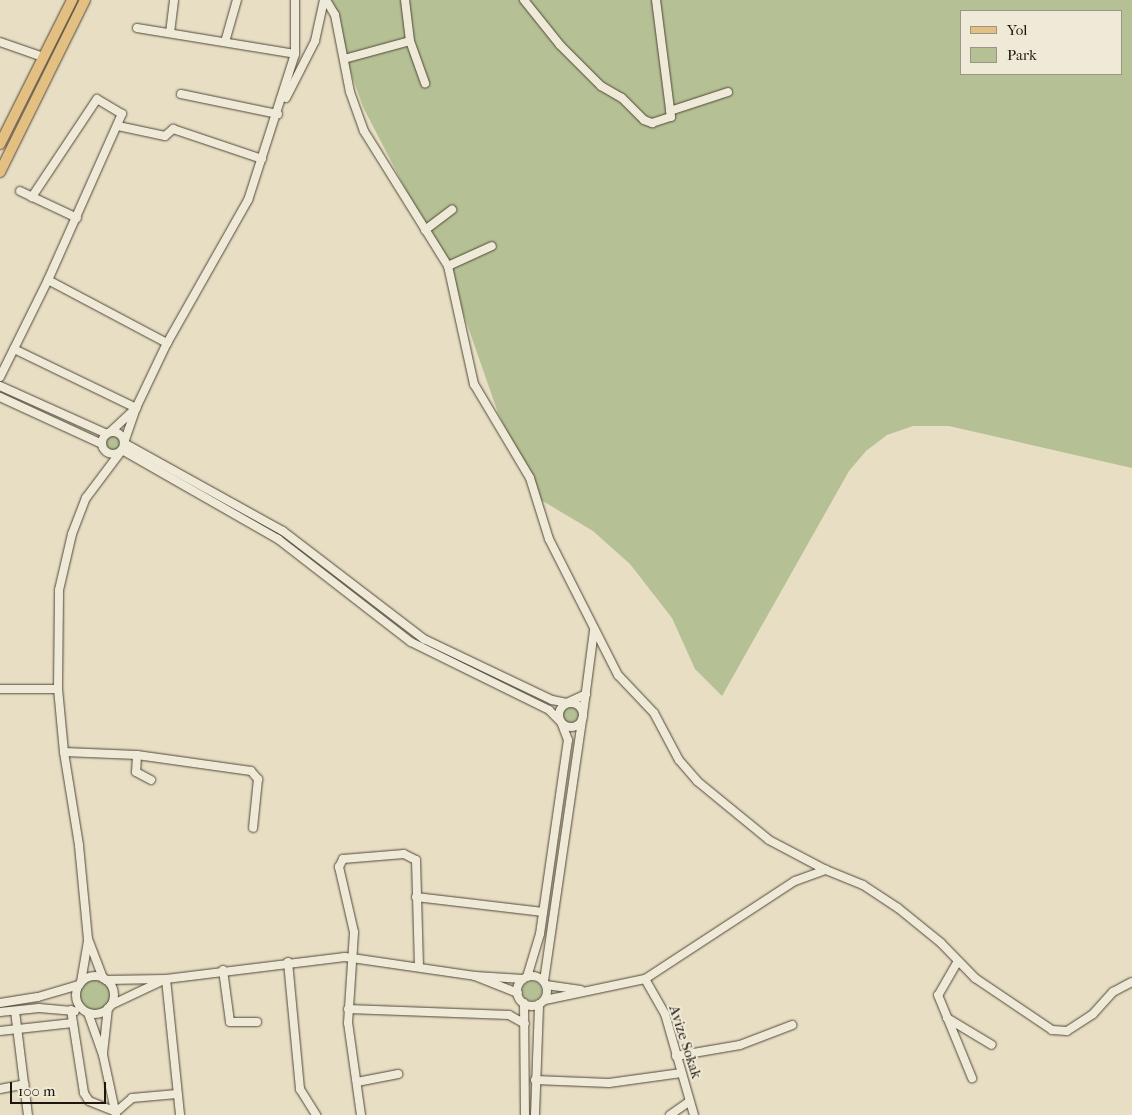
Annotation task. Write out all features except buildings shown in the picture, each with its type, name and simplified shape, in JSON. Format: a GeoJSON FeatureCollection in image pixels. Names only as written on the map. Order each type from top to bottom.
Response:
{"type":"FeatureCollection","features":[{"type":"Feature","properties":{"kind":"main road"},"geometry":{"type":"LineString","coordinates":[[0,144],[72,0]]}},
{"type":"Feature","properties":{"kind":"main road"},"geometry":{"type":"LineString","coordinates":[[0,172],[85,0]]}},
{"type":"Feature","properties":{"kind":"street"},"geometry":{"type":"LineString","coordinates":[[170,33],[174,0]]}},
{"type":"Feature","properties":{"kind":"street"},"geometry":{"type":"LineString","coordinates":[[225,42],[237,0]]}},
{"type":"Feature","properties":{"kind":"street"},"geometry":{"type":"LineString","coordinates":[[116,1113],[103,1055],[87,1012],[76,1000],[88,939],[79,845],[64,752],[58,689],[59,590],[64,563],[86,498],[106,466],[123,446],[136,408],[167,343],[248,200],[278,114],[295,54],[295,0]]}},
{"type":"Feature","properties":{"kind":"street"},"geometry":{"type":"LineString","coordinates":[[278,114],[315,41],[325,0]]}},
{"type":"Feature","properties":{"kind":"street"},"geometry":{"type":"LineString","coordinates":[[325,0],[335,16],[350,92],[364,132],[448,266],[474,384],[530,478],[548,539],[594,631],[618,675],[654,713],[679,760],[697,781],[769,840],[826,870],[863,885],[898,908],[975,978],[1045,1027],[1059,1032],[1067,1030],[1093,1014],[1113,992],[1132,982]]}},
{"type":"Feature","properties":{"kind":"street"},"geometry":{"type":"LineString","coordinates":[[405,0],[410,41],[425,83]]}},
{"type":"Feature","properties":{"kind":"street"},"geometry":{"type":"LineString","coordinates":[[524,0],[560,45],[601,86],[634,106],[644,120],[652,123],[672,117],[656,0]]}},
{"type":"Feature","properties":{"kind":"street"},"geometry":{"type":"LineString","coordinates":[[137,28],[295,54]]}},
{"type":"Feature","properties":{"kind":"street"},"geometry":{"type":"LineString","coordinates":[[344,60],[410,41]]}},
{"type":"Feature","properties":{"kind":"street"},"geometry":{"type":"LineString","coordinates":[[0,42],[43,57]]}},
{"type":"Feature","properties":{"kind":"street"},"geometry":{"type":"LineString","coordinates":[[670,111],[728,92]]}},
{"type":"Feature","properties":{"kind":"street"},"geometry":{"type":"LineString","coordinates":[[181,94],[278,114]]}},
{"type":"Feature","properties":{"kind":"street"},"geometry":{"type":"LineString","coordinates":[[0,377],[77,218],[122,114],[97,99],[32,197]]}},
{"type":"Feature","properties":{"kind":"street"},"geometry":{"type":"LineString","coordinates":[[118,126],[165,136],[174,130],[262,159]]}},
{"type":"Feature","properties":{"kind":"street"},"geometry":{"type":"LineString","coordinates":[[20,191],[77,218]]}},
{"type":"Feature","properties":{"kind":"street"},"geometry":{"type":"LineString","coordinates":[[425,230],[452,210]]}},
{"type":"Feature","properties":{"kind":"street"},"geometry":{"type":"LineString","coordinates":[[448,266],[492,246]]}},
{"type":"Feature","properties":{"kind":"street"},"geometry":{"type":"LineString","coordinates":[[48,280],[167,343]]}},
{"type":"Feature","properties":{"kind":"street"},"geometry":{"type":"LineString","coordinates":[[14,349],[136,408]]}},
{"type":"Feature","properties":{"kind":"street"},"geometry":{"type":"LineString","coordinates":[[0,386],[108,433],[120,434],[123,446],[278,539],[411,642],[549,710],[561,722],[574,727],[582,716]]}},
{"type":"Feature","properties":{"kind":"street"},"geometry":{"type":"LineString","coordinates":[[0,397],[103,445],[112,453],[123,446]]}},
{"type":"Feature","properties":{"kind":"street"},"geometry":{"type":"LineString","coordinates":[[106,466],[103,445],[108,433],[136,408]]}},
{"type":"Feature","properties":{"kind":"street"},"geometry":{"type":"LineString","coordinates":[[123,446],[283,531],[424,639],[552,700],[578,705],[582,716]]}},
{"type":"Feature","properties":{"kind":"street"},"geometry":{"type":"LineString","coordinates":[[535,1115],[535,1080],[542,1002],[594,631]]}},
{"type":"Feature","properties":{"kind":"street"},"geometry":{"type":"LineString","coordinates":[[0,689],[58,689]]}},
{"type":"Feature","properties":{"kind":"street"},"geometry":{"type":"LineString","coordinates":[[518,993],[538,944],[568,740],[561,722],[559,710],[567,703],[586,694]]}},
{"type":"Feature","properties":{"kind":"street"},"geometry":{"type":"LineString","coordinates":[[64,752],[137,755],[254,773],[258,779],[253,828]]}},
{"type":"Feature","properties":{"kind":"street"},"geometry":{"type":"LineString","coordinates":[[137,755],[136,772],[151,780]]}},
{"type":"Feature","properties":{"kind":"street"},"geometry":{"type":"LineString","coordinates":[[361,1115],[348,1009],[354,957],[354,932],[339,868],[341,861],[346,858],[411,855],[416,860],[419,967]]}},
{"type":"Feature","properties":{"kind":"street"},"geometry":{"type":"LineString","coordinates":[[524,1003],[542,1002],[644,979],[795,881],[826,870]]}},
{"type":"Feature","properties":{"kind":"street"},"geometry":{"type":"LineString","coordinates":[[416,897],[543,912]]}},
{"type":"Feature","properties":{"kind":"street"},"geometry":{"type":"LineString","coordinates":[[88,939],[105,979],[113,990],[103,1055]]}},
{"type":"Feature","properties":{"kind":"street"},"geometry":{"type":"LineString","coordinates":[[0,1003],[38,997],[80,983],[91,976],[105,979],[166,979],[288,962],[354,957],[475,976],[525,978],[536,976],[545,983],[588,991]]}},
{"type":"Feature","properties":{"kind":"street"},"geometry":{"type":"LineString","coordinates":[[958,961],[938,996],[972,1078]]}},
{"type":"Feature","properties":{"kind":"street"},"geometry":{"type":"LineString","coordinates":[[288,962],[300,1089],[316,1115]]}},
{"type":"Feature","properties":{"kind":"street"},"geometry":{"type":"LineString","coordinates":[[223,970],[230,1022],[257,1022]]}},
{"type":"Feature","properties":{"kind":"street"},"geometry":{"type":"LineString","coordinates":[[475,976],[518,993],[524,1003],[525,1115]]}},
{"type":"Feature","properties":{"kind":"street"},"geometry":{"type":"LineString","coordinates":[[0,1012],[71,1010],[98,1014],[166,979]]}},
{"type":"Feature","properties":{"kind":"street"},"geometry":{"type":"LineString","coordinates":[[166,979],[180,1115]]}},
{"type":"Feature","properties":{"kind":"street","name":"Avize Sokak"},"geometry":{"type":"LineString","coordinates":[[644,979],[665,1014],[694,1115]]}},
{"type":"Feature","properties":{"kind":"street"},"geometry":{"type":"LineString","coordinates":[[348,1009],[509,1015],[525,1024]]}},
{"type":"Feature","properties":{"kind":"street"},"geometry":{"type":"LineString","coordinates":[[71,1010],[86,1097],[116,1113]]}},
{"type":"Feature","properties":{"kind":"street"},"geometry":{"type":"LineString","coordinates":[[15,1011],[28,1115]]}},
{"type":"Feature","properties":{"kind":"street"},"geometry":{"type":"LineString","coordinates":[[948,1018],[992,1045]]}},
{"type":"Feature","properties":{"kind":"street"},"geometry":{"type":"LineString","coordinates":[[0,1031],[73,1022]]}},
{"type":"Feature","properties":{"kind":"street"},"geometry":{"type":"LineString","coordinates":[[676,1056],[740,1045],[792,1025]]}},
{"type":"Feature","properties":{"kind":"street"},"geometry":{"type":"LineString","coordinates":[[535,1080],[609,1082],[681,1073]]}},
{"type":"Feature","properties":{"kind":"street"},"geometry":{"type":"LineString","coordinates":[[357,1082],[398,1074]]}},
{"type":"Feature","properties":{"kind":"street"},"geometry":{"type":"LineString","coordinates":[[0,1089],[25,1084]]}},
{"type":"Feature","properties":{"kind":"street"},"geometry":{"type":"LineString","coordinates":[[116,1113],[132,1098],[177,1094]]}},
{"type":"Feature","properties":{"kind":"street"},"geometry":{"type":"LineString","coordinates":[[670,1115],[690,1101]]}},
{"type":"Feature","properties":{"kind":"green space"},"geometry":{"type":"Polygon","coordinates":[[[325,0],[1132,0],[1132,468],[949,426],[913,426],[887,435],[866,451],[849,471],[722,696],[695,669],[672,618],[630,564],[593,531],[541,500],[498,413],[450,275],[363,107],[325,0]]]}},
{"type":"Feature","properties":{"kind":"green space"},"geometry":{"type":"Polygon","coordinates":[[[114,434],[120,437],[123,443],[120,449],[114,452],[108,449],[105,443],[108,437],[114,434]]]}},
{"type":"Feature","properties":{"kind":"green space"},"geometry":{"type":"Polygon","coordinates":[[[570,705],[577,708],[580,715],[577,722],[570,725],[563,722],[560,715],[563,708],[570,705]]]}},
{"type":"Feature","properties":{"kind":"green space"},"geometry":{"type":"Polygon","coordinates":[[[95,979],[101,980],[106,984],[110,989],[110,1001],[106,1006],[101,1010],[95,1011],[89,1010],[84,1006],[80,1001],[79,995],[80,989],[84,984],[89,980],[95,979]]]}},
{"type":"Feature","properties":{"kind":"green space"},"geometry":{"type":"Polygon","coordinates":[[[532,981],[539,984],[542,991],[539,998],[532,1001],[525,998],[522,991],[525,984],[532,981]]]}}]}
